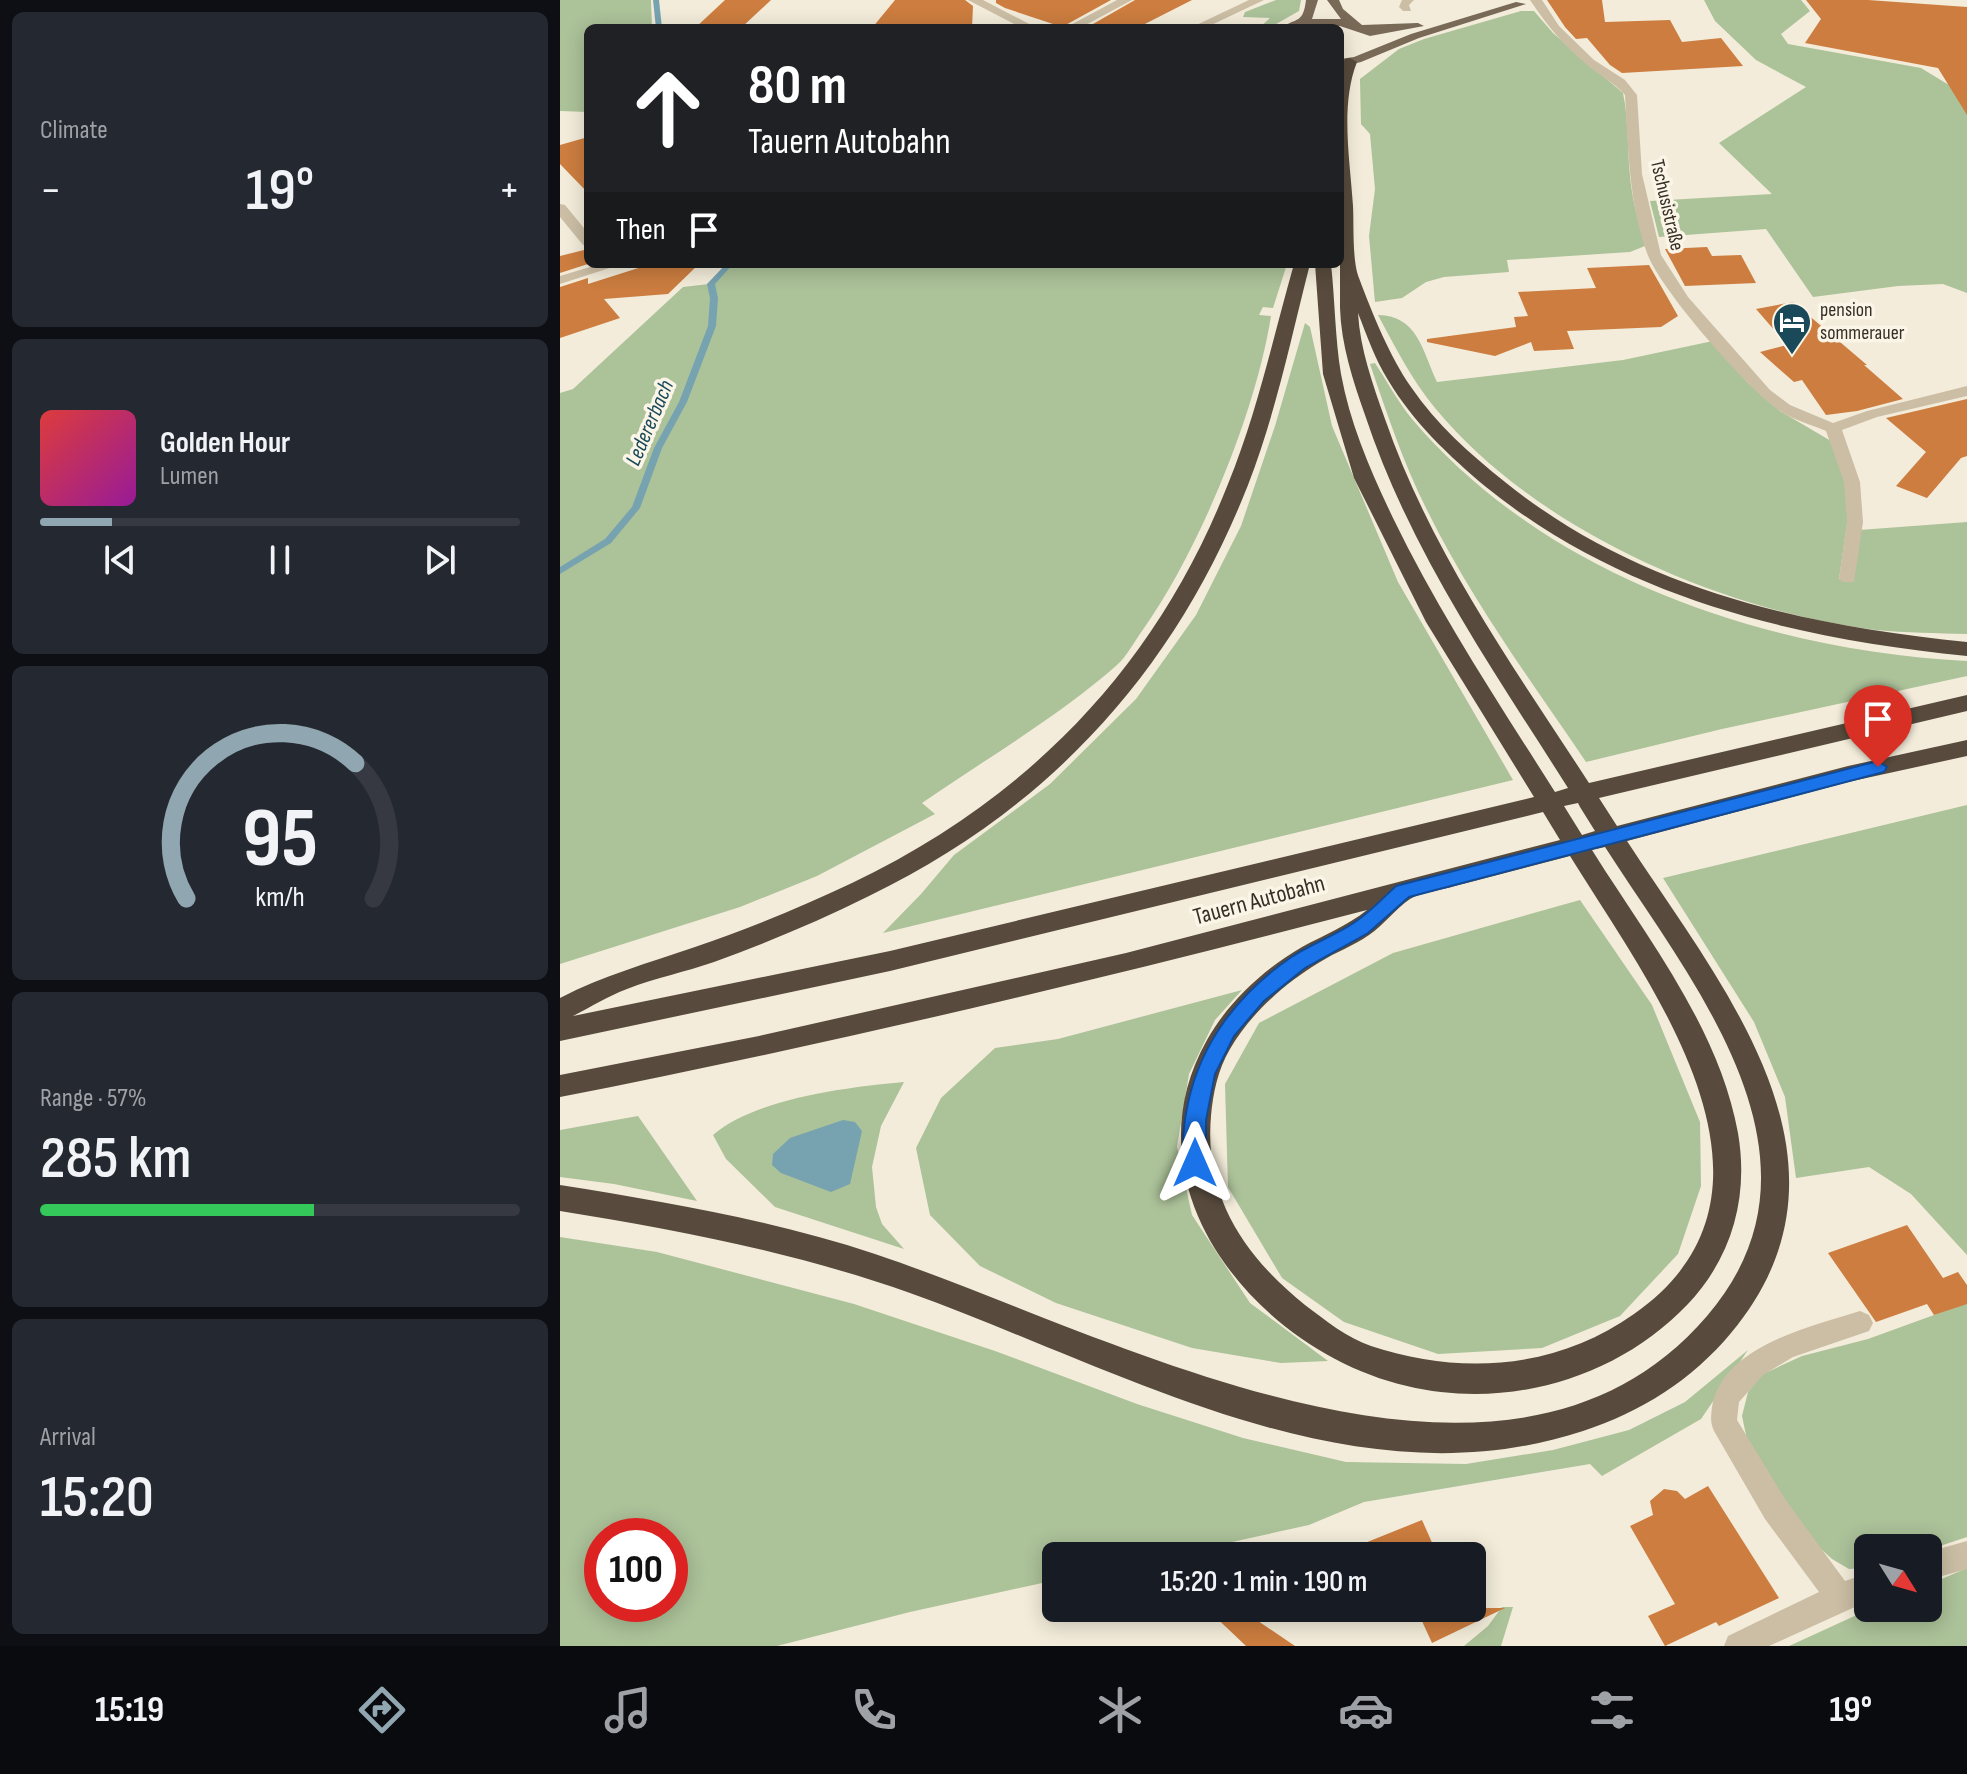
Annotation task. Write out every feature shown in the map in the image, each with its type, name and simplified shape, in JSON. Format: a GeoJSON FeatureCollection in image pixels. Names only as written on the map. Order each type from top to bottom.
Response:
{"type":"FeatureCollection","features":[{"type":"Feature","properties":{"kind":"highway"},"geometry":{"type":"LineString","coordinates":[[560,1198],[734,1229],[819,1250],[978,1305],[1139,1371],[1267,1412],[1408,1436],[1468,1438],[1544,1427],[1581,1418],[1639,1394],[1702,1345],[1729,1314],[1749,1284],[1765,1246],[1772,1216],[1777,1166],[1770,1121],[1756,1077],[1722,1008],[1475,624],[1424,534],[1399,481],[1368,394],[1349,326],[1344,174]]}},
{"type":"Feature","properties":{"kind":"highway"},"geometry":{"type":"LineString","coordinates":[[560,1011],[617,982],[714,951],[866,887],[918,859],[1014,796],[1077,740],[1129,683],[1156,646],[1194,581],[1223,520],[1265,406],[1301,268]]}},
{"type":"Feature","properties":{"kind":"highway"},"geometry":{"type":"LineString","coordinates":[[1323,268],[1332,374],[1364,478],[1430,608],[1681,1014],[1703,1058],[1722,1123],[1728,1169],[1724,1213],[1701,1266],[1672,1302],[1640,1332],[1595,1356],[1539,1374],[1483,1381],[1423,1375],[1364,1359],[1310,1328],[1263,1289],[1228,1245],[1206,1204],[1195,1163],[1195,1120],[1205,1074],[1227,1030],[1257,996],[1298,962],[1361,928],[1403,891]]}},
{"type":"Feature","properties":{"kind":"highway"},"geometry":{"type":"LineString","coordinates":[[1349,275],[1396,379],[1425,417],[1503,493],[1544,522],[1643,575],[1693,597],[1765,619],[1837,635],[1967,649]]}},
{"type":"Feature","properties":{"kind":"highway","name":"Tauern Autobahn"},"geometry":{"type":"LineString","coordinates":[[560,1030],[890,961],[1967,703]]}},
{"type":"Feature","properties":{"kind":"highway","name":"Tauern Autobahn"},"geometry":{"type":"LineString","coordinates":[[560,1086],[759,1047],[1126,963],[1848,774],[1967,748]]}},
{"type":"Feature","properties":{"kind":"main road"},"geometry":{"type":"LineString","coordinates":[[1302,23],[1310,14],[1312,0]]}},
{"type":"Feature","properties":{"kind":"main road"},"geometry":{"type":"LineString","coordinates":[[1333,0],[1338,11],[1377,41],[1371,52]]}},
{"type":"Feature","properties":{"kind":"main road"},"geometry":{"type":"LineString","coordinates":[[1344,24],[1412,27],[1536,0]]}},
{"type":"Feature","properties":{"kind":"main road"},"geometry":{"type":"LineString","coordinates":[[1345,62],[1520,4]]}},
{"type":"Feature","properties":{"kind":"main road"},"geometry":{"type":"LineString","coordinates":[[1299,24],[1325,21],[1344,24]]}},
{"type":"Feature","properties":{"kind":"street"},"geometry":{"type":"LineString","coordinates":[[974,0],[1023,24]]}},
{"type":"Feature","properties":{"kind":"street"},"geometry":{"type":"LineString","coordinates":[[1105,0],[1122,2]]}},
{"type":"Feature","properties":{"kind":"street"},"geometry":{"type":"LineString","coordinates":[[1212,24],[1258,0]]}},
{"type":"Feature","properties":{"kind":"street","name":"Tschusistraße"},"geometry":{"type":"LineString","coordinates":[[1536,0],[1555,28],[1631,95],[1636,174],[1654,255],[1682,299],[1765,393],[1785,408],[1833,428]]}},
{"type":"Feature","properties":{"kind":"street"},"geometry":{"type":"LineString","coordinates":[[1079,24],[1122,2]]}},
{"type":"Feature","properties":{"kind":"street"},"geometry":{"type":"LineString","coordinates":[[560,208],[584,237]]}},
{"type":"Feature","properties":{"kind":"street"},"geometry":{"type":"LineString","coordinates":[[560,280],[601,268]]}},
{"type":"Feature","properties":{"kind":"street"},"geometry":{"type":"LineString","coordinates":[[609,268],[615,282]]}},
{"type":"Feature","properties":{"kind":"street"},"geometry":{"type":"LineString","coordinates":[[1848,578],[1855,522],[1852,482],[1833,428],[1886,410],[1967,391]]}},
{"type":"Feature","properties":{"kind":"street"},"geometry":{"type":"LineString","coordinates":[[1840,1597],[1775,1509],[1723,1422],[1727,1396],[1754,1366],[1786,1347],[1860,1323]]}},
{"type":"Feature","properties":{"kind":"street"},"geometry":{"type":"LineString","coordinates":[[1942,1562],[1967,1555]]}},
{"type":"Feature","properties":{"kind":"street"},"geometry":{"type":"LineString","coordinates":[[1738,1646],[1854,1592]]}},
{"type":"Feature","properties":{"kind":"green space"},"geometry":{"type":"Polygon","coordinates":[[[560,0],[651,0],[652,24],[584,24],[584,112],[560,111],[560,0]]]}},
{"type":"Feature","properties":{"kind":"green space"},"geometry":{"type":"Polygon","coordinates":[[[1276,0],[1301,0],[1299,11],[1276,24],[1263,24],[1270,18],[1243,17],[1245,12],[1276,0]]]}},
{"type":"Feature","properties":{"kind":"green space"},"geometry":{"type":"Polygon","coordinates":[[[1704,0],[1801,0],[1810,11],[1781,34],[1788,44],[1921,68],[1967,96],[1967,293],[1943,284],[1898,286],[1813,297],[1766,229],[1659,237],[1650,201],[1772,194],[1719,143],[1806,87],[1756,60],[1715,21],[1704,0]]]}},
{"type":"Feature","properties":{"kind":"green space"},"geometry":{"type":"Polygon","coordinates":[[[1521,11],[1534,11],[1553,33],[1623,93],[1631,185],[1645,246],[1630,252],[1507,260],[1509,272],[1444,277],[1426,282],[1402,298],[1375,302],[1369,236],[1375,189],[1370,134],[1361,124],[1360,79],[1399,49],[1521,11]]]}},
{"type":"Feature","properties":{"kind":"green space"},"geometry":{"type":"Polygon","coordinates":[[[723,268],[1286,268],[1273,308],[1263,307],[1259,315],[1271,316],[1263,354],[1253,394],[1222,480],[1184,562],[1117,665],[1047,720],[922,803],[935,814],[817,876],[740,907],[560,964],[560,393],[573,389],[683,287],[709,284],[723,268]]]}},
{"type":"Feature","properties":{"kind":"green space"},"geometry":{"type":"Polygon","coordinates":[[[1378,315],[1402,321],[1410,328],[1437,382],[1623,360],[1713,341],[1747,382],[1780,411],[1831,441],[1846,481],[1848,517],[1839,579],[1850,579],[1859,530],[1967,522],[1967,634],[1876,630],[1816,620],[1756,604],[1635,558],[1578,527],[1525,492],[1477,452],[1435,408],[1411,375],[1378,315]]]}},
{"type":"Feature","properties":{"kind":"green space"},"geometry":{"type":"Polygon","coordinates":[[[1305,323],[1310,327],[1332,426],[1398,582],[1513,780],[883,933],[954,855],[1050,784],[1136,699],[1196,615],[1241,526],[1305,323]]]}},
{"type":"Feature","properties":{"kind":"green space"},"geometry":{"type":"Polygon","coordinates":[[[1375,363],[1412,419],[1466,474],[1527,522],[1593,562],[1664,595],[1738,621],[1814,641],[1891,654],[1967,661],[1967,676],[1586,762],[1503,640],[1445,545],[1396,439],[1370,364],[1375,363]]]}},
{"type":"Feature","properties":{"kind":"green space"},"geometry":{"type":"Polygon","coordinates":[[[1967,805],[1967,1255],[1911,1194],[1869,1167],[1796,1178],[1785,1097],[1754,1022],[1663,878],[1967,805]]]}},
{"type":"Feature","properties":{"kind":"green space"},"geometry":{"type":"Polygon","coordinates":[[[1580,900],[1652,1005],[1700,1122],[1701,1186],[1678,1254],[1620,1316],[1542,1348],[1438,1354],[1344,1322],[1282,1278],[1228,1187],[1225,1084],[1259,1023],[1393,953],[1580,900]]]}},
{"type":"Feature","properties":{"kind":"green space"},"geometry":{"type":"Polygon","coordinates":[[[1242,990],[1215,1020],[1189,1074],[1177,1147],[1192,1215],[1250,1303],[1328,1361],[1281,1363],[1192,1348],[1056,1303],[980,1266],[930,1215],[916,1148],[941,1098],[995,1048],[1058,1039],[1242,990]]]}},
{"type":"Feature","properties":{"kind":"green space"},"geometry":{"type":"Polygon","coordinates":[[[904,1082],[881,1126],[872,1167],[876,1207],[882,1224],[904,1249],[775,1207],[726,1159],[713,1135],[731,1122],[778,1103],[831,1091],[904,1082]]]}},
{"type":"Feature","properties":{"kind":"green space"},"geometry":{"type":"Polygon","coordinates":[[[638,1116],[697,1201],[614,1184],[560,1177],[560,1130],[638,1116]]]}},
{"type":"Feature","properties":{"kind":"green space"},"geometry":{"type":"Polygon","coordinates":[[[560,1237],[657,1252],[854,1304],[995,1351],[1137,1404],[1243,1438],[1346,1462],[1466,1464],[1553,1450],[1629,1430],[1685,1402],[1748,1350],[1701,1419],[1602,1476],[1590,1464],[1364,1502],[1309,1525],[1232,1542],[1042,1542],[1042,1583],[777,1646],[560,1646],[560,1237]]]}},
{"type":"Feature","properties":{"kind":"green space"},"geometry":{"type":"Polygon","coordinates":[[[1967,1303],[1967,1537],[1942,1545],[1942,1534],[1854,1534],[1854,1569],[1849,1569],[1832,1559],[1807,1536],[1749,1449],[1742,1416],[1748,1392],[1761,1375],[1802,1356],[1868,1339],[1967,1303]]]}},
{"type":"Feature","properties":{"kind":"green space"},"geometry":{"type":"Polygon","coordinates":[[[1967,1568],[1967,1646],[1789,1646],[1854,1616],[1854,1622],[1942,1622],[1942,1579],[1967,1568]]]}},
{"type":"Feature","properties":{"kind":"green space"},"geometry":{"type":"Polygon","coordinates":[[[1502,1607],[1513,1607],[1501,1646],[1464,1646],[1488,1626],[1502,1607]]]}},
{"type":"Feature","properties":{"kind":"water"},"geometry":{"type":"Polygon","coordinates":[[[843,1120],[855,1122],[862,1131],[850,1184],[831,1192],[781,1173],[772,1165],[773,1154],[790,1138],[843,1120]]]}},
{"type":"Feature","properties":{"kind":"building"},"geometry":{"type":"Polygon","coordinates":[[[725,0],[771,0],[745,24],[699,24],[725,0]]]}},
{"type":"Feature","properties":{"kind":"building"},"geometry":{"type":"Polygon","coordinates":[[[895,0],[965,0],[973,6],[972,24],[875,24],[895,0]]]}},
{"type":"Feature","properties":{"kind":"building"},"geometry":{"type":"Polygon","coordinates":[[[996,0],[1111,0],[1067,24],[1053,24],[996,3],[996,0]]]}},
{"type":"Feature","properties":{"kind":"building"},"geometry":{"type":"Polygon","coordinates":[[[1135,0],[1192,0],[1145,24],[1093,24],[1135,0]]]}},
{"type":"Feature","properties":{"kind":"building"},"geometry":{"type":"Polygon","coordinates":[[[1547,0],[1602,0],[1605,22],[1670,20],[1682,42],[1721,38],[1743,66],[1622,73],[1610,65],[1587,38],[1576,39],[1547,0]]]}},
{"type":"Feature","properties":{"kind":"building"},"geometry":{"type":"Polygon","coordinates":[[[1806,0],[1868,0],[1967,7],[1967,115],[1938,68],[1805,43],[1821,19],[1806,0]]]}},
{"type":"Feature","properties":{"kind":"building"},"geometry":{"type":"Polygon","coordinates":[[[584,138],[584,189],[560,164],[560,145],[584,138]]]}},
{"type":"Feature","properties":{"kind":"building"},"geometry":{"type":"Polygon","coordinates":[[[1707,247],[1712,256],[1741,255],[1756,283],[1685,286],[1665,249],[1707,247]]]}},
{"type":"Feature","properties":{"kind":"building"},"geometry":{"type":"Polygon","coordinates":[[[584,250],[584,265],[560,273],[560,256],[584,250]]]}},
{"type":"Feature","properties":{"kind":"building"},"geometry":{"type":"Polygon","coordinates":[[[1649,265],[1678,316],[1661,327],[1567,331],[1574,349],[1534,351],[1531,342],[1495,356],[1427,342],[1427,339],[1516,327],[1514,317],[1528,316],[1518,292],[1596,288],[1587,268],[1649,265]]]}},
{"type":"Feature","properties":{"kind":"building"},"geometry":{"type":"Polygon","coordinates":[[[638,268],[695,268],[668,294],[604,299],[620,318],[560,338],[560,287],[588,278],[588,284],[638,268]]]}},
{"type":"Feature","properties":{"kind":"building"},"geometry":{"type":"Polygon","coordinates":[[[1793,302],[1903,399],[1826,415],[1802,380],[1794,382],[1760,352],[1787,345],[1756,309],[1793,302]]]}},
{"type":"Feature","properties":{"kind":"building"},"geometry":{"type":"Polygon","coordinates":[[[1967,399],[1967,456],[1961,458],[1927,498],[1896,486],[1926,452],[1886,418],[1967,399]]]}},
{"type":"Feature","properties":{"kind":"building"},"geometry":{"type":"Polygon","coordinates":[[[1907,1225],[1943,1278],[1958,1272],[1967,1285],[1967,1304],[1934,1315],[1927,1304],[1876,1322],[1828,1253],[1907,1225]]]}},
{"type":"Feature","properties":{"kind":"building"},"geometry":{"type":"Polygon","coordinates":[[[1708,1486],[1779,1598],[1719,1626],[1716,1622],[1665,1646],[1648,1616],[1675,1604],[1630,1526],[1653,1515],[1650,1501],[1664,1489],[1677,1491],[1685,1499],[1708,1486]]]}},
{"type":"Feature","properties":{"kind":"building"},"geometry":{"type":"Polygon","coordinates":[[[1422,1520],[1432,1542],[1367,1542],[1422,1520]]]}},
{"type":"Feature","properties":{"kind":"building"},"geometry":{"type":"Polygon","coordinates":[[[1486,1608],[1505,1608],[1486,1617],[1486,1608]]]}},
{"type":"Feature","properties":{"kind":"building"},"geometry":{"type":"Polygon","coordinates":[[[1221,1622],[1260,1622],[1295,1646],[1246,1646],[1221,1622]]]}},
{"type":"Feature","properties":{"kind":"building"},"geometry":{"type":"Polygon","coordinates":[[[1422,1622],[1476,1622],[1432,1643],[1422,1622]]]}},
{"type":"Feature","properties":{"kind":"waterway","name":"Ledererbach"},"geometry":{"type":"LineString","coordinates":[[656,0],[659,24]]}},
{"type":"Feature","properties":{"kind":"waterway","name":"Ledererbach"},"geometry":{"type":"LineString","coordinates":[[560,571],[608,541],[636,508],[658,448],[683,402],[712,326],[714,298],[711,284],[726,268]]}},
{"type":"Feature","properties":{"kind":"place","name":"pension sommerauer"},"geometry":{"type":"Point","coordinates":[1792,356]}},
{"type":"Feature","properties":{"kind":"route"},"geometry":{"type":"LineString","coordinates":[[1195,1163],[1195,1120],[1205,1074],[1227,1030],[1257,996],[1298,962],[1361,928],[1403,891],[1878,767]]}}]}
